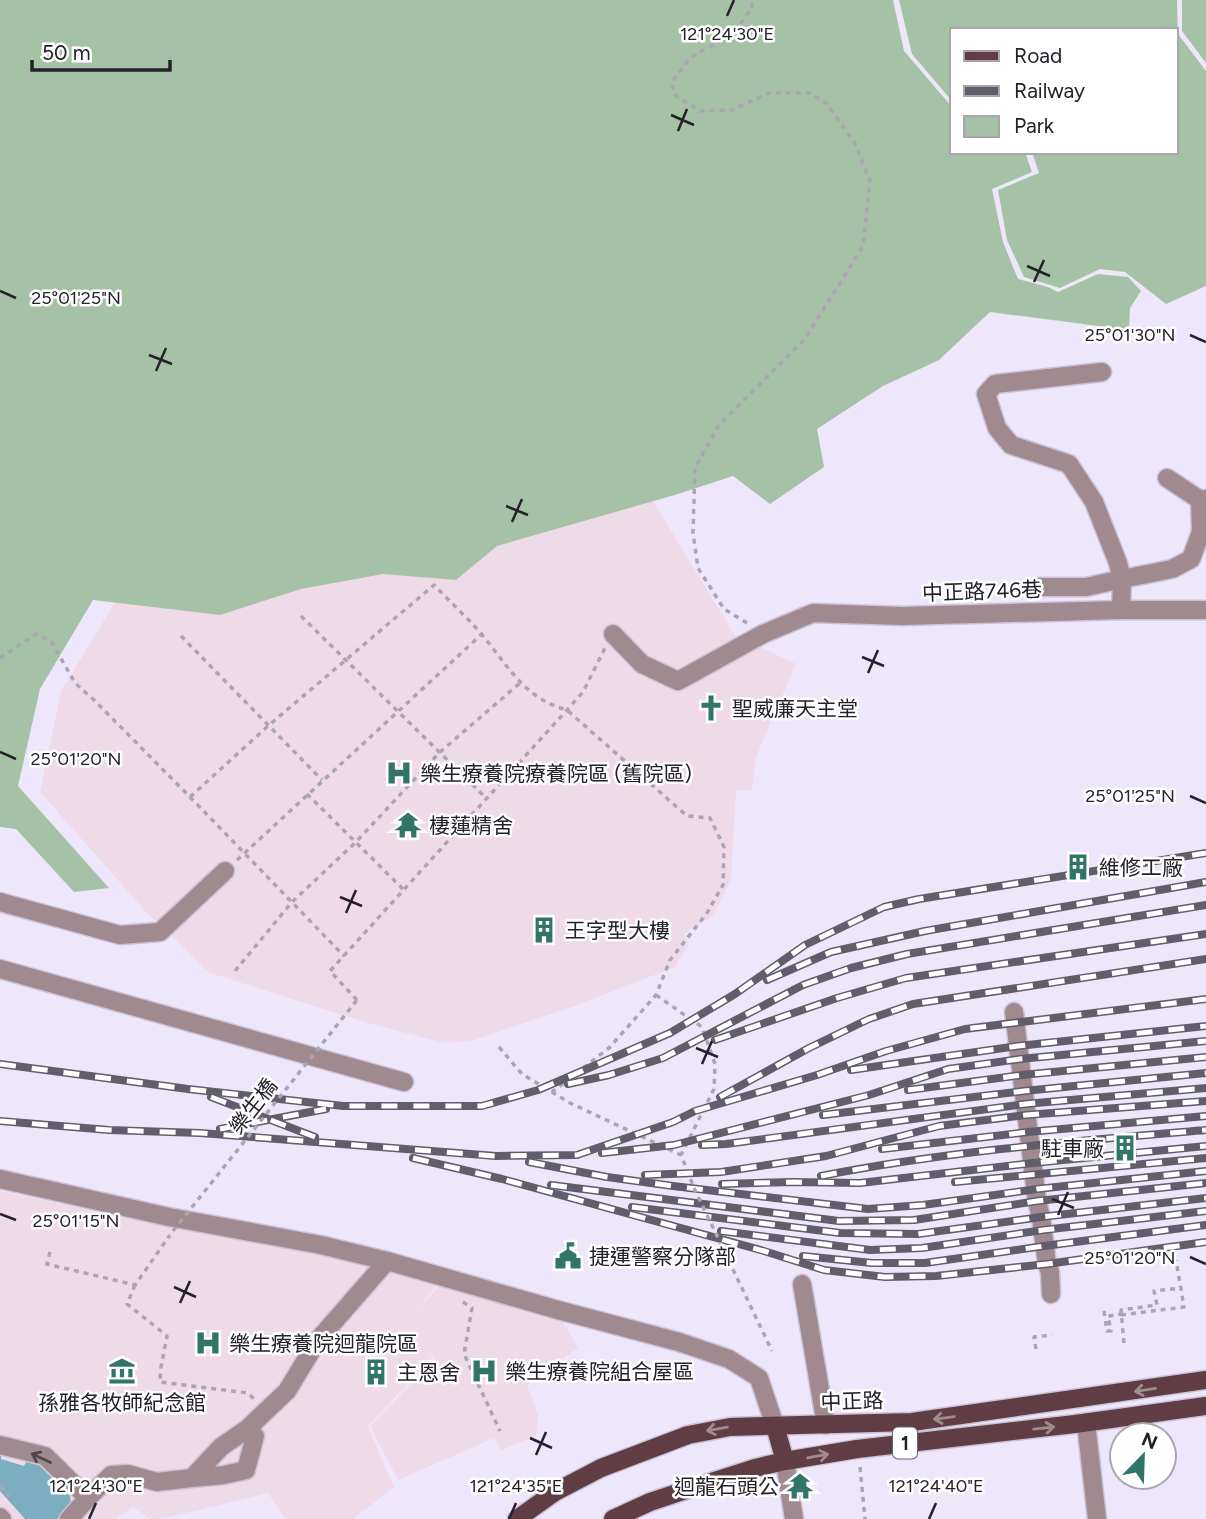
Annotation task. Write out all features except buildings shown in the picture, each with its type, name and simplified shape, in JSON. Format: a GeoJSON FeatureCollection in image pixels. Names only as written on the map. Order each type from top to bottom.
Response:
{"type":"FeatureCollection","features":[{"type":"Feature","properties":{"kind":"main road","name":"中正路"},"geometry":{"type":"LineString","coordinates":[[517,1519],[555,1492],[601,1468],[688,1435],[730,1427],[912,1422],[1206,1380]]}},
{"type":"Feature","properties":{"kind":"main road","name":"1"},"geometry":{"type":"LineString","coordinates":[[614,1519],[670,1495],[785,1461],[857,1449],[1086,1423],[1206,1406]]}},
{"type":"Feature","properties":{"kind":"main road"},"geometry":{"type":"LineString","coordinates":[[775,1426],[785,1461]]}},
{"type":"Feature","properties":{"kind":"lane"},"geometry":{"type":"LineString","coordinates":[[1102,372],[995,384],[986,394],[997,428],[1010,445],[1069,464],[1094,502],[1118,563],[1122,579],[1121,610]]}},
{"type":"Feature","properties":{"kind":"lane"},"geometry":{"type":"LineString","coordinates":[[1036,587],[1086,587],[1172,569],[1191,559],[1201,531],[1203,499],[1167,478]]}},
{"type":"Feature","properties":{"kind":"lane","name":"中正路746巷"},"geometry":{"type":"LineString","coordinates":[[613,634],[642,664],[678,681],[763,634],[813,613],[902,616],[1206,610]]}},
{"type":"Feature","properties":{"kind":"lane"},"geometry":{"type":"LineString","coordinates":[[0,902],[120,935],[160,933],[225,871]]}},
{"type":"Feature","properties":{"kind":"lane"},"geometry":{"type":"LineString","coordinates":[[0,969],[404,1082]]}},
{"type":"Feature","properties":{"kind":"lane"},"geometry":{"type":"LineString","coordinates":[[1013,1012],[1051,1294]]}},
{"type":"Feature","properties":{"kind":"lane"},"geometry":{"type":"LineString","coordinates":[[0,1179],[169,1217],[321,1245],[679,1342],[729,1359],[759,1378],[775,1426]]}},
{"type":"Feature","properties":{"kind":"lane"},"geometry":{"type":"LineString","coordinates":[[192,1478],[221,1447],[247,1429],[287,1391],[318,1340],[387,1261]]}},
{"type":"Feature","properties":{"kind":"lane"},"geometry":{"type":"LineString","coordinates":[[802,1284],[826,1425]]}},
{"type":"Feature","properties":{"kind":"lane"},"geometry":{"type":"LineString","coordinates":[[1086,1423],[1097,1519]]}},
{"type":"Feature","properties":{"kind":"lane"},"geometry":{"type":"LineString","coordinates":[[69,1519],[111,1475],[128,1474],[157,1482],[246,1470],[255,1436],[247,1429]]}},
{"type":"Feature","properties":{"kind":"lane"},"geometry":{"type":"LineString","coordinates":[[0,1445],[45,1457],[88,1498]]}},
{"type":"Feature","properties":{"kind":"lane"},"geometry":{"type":"LineString","coordinates":[[785,1461],[794,1519]]}},
{"type":"Feature","properties":{"kind":"path"},"geometry":{"type":"LineString","coordinates":[[752,0],[752,8],[733,34],[691,57],[671,82],[676,96],[700,111],[732,110],[769,93],[810,93],[826,103],[855,143],[870,181],[863,246],[805,339],[719,425],[695,468],[694,533],[698,568],[724,609],[763,634]]}},
{"type":"Feature","properties":{"kind":"path"},"geometry":{"type":"LineString","coordinates":[[190,797],[268,726],[434,585],[482,635],[520,683],[552,706],[567,710],[687,816],[710,818],[724,847],[723,885],[706,913],[670,960],[656,995],[609,1048],[552,1091]]}},
{"type":"Feature","properties":{"kind":"path"},"geometry":{"type":"LineString","coordinates":[[301,617],[487,799]]}},
{"type":"Feature","properties":{"kind":"path"},"geometry":{"type":"LineString","coordinates":[[0,658],[36,634],[51,641],[75,683],[344,956],[583,692],[613,634]]}},
{"type":"Feature","properties":{"kind":"path"},"geometry":{"type":"LineString","coordinates":[[225,871],[482,635]]}},
{"type":"Feature","properties":{"kind":"path"},"geometry":{"type":"LineString","coordinates":[[181,636],[322,780]]}},
{"type":"Feature","properties":{"kind":"path"},"geometry":{"type":"LineString","coordinates":[[235,971],[292,902],[355,843],[439,753],[520,683]]}},
{"type":"Feature","properties":{"kind":"path"},"geometry":{"type":"LineString","coordinates":[[307,794],[404,890]]}},
{"type":"Feature","properties":{"kind":"path","name":"樂生橋"},"geometry":{"type":"LineString","coordinates":[[135,1285],[173,1231],[357,1000],[330,971],[344,956]]}},
{"type":"Feature","properties":{"kind":"path"},"geometry":{"type":"LineString","coordinates":[[656,995],[702,1027],[715,1064],[714,1089],[681,1155]]}},
{"type":"Feature","properties":{"kind":"path"},"geometry":{"type":"LineString","coordinates":[[499,1047],[522,1074],[570,1103],[681,1155],[694,1188],[772,1350]]}},
{"type":"Feature","properties":{"kind":"path"},"geometry":{"type":"LineString","coordinates":[[50,1252],[47,1264],[135,1285],[127,1304],[167,1336],[160,1382],[248,1393],[266,1412]]}},
{"type":"Feature","properties":{"kind":"path"},"geometry":{"type":"LineString","coordinates":[[1121,1313],[1184,1307],[1176,1260]]}},
{"type":"Feature","properties":{"kind":"path"},"geometry":{"type":"LineString","coordinates":[[1104,1311],[1107,1331],[1111,1331],[1108,1316],[1157,1306],[1154,1292],[1181,1288]]}},
{"type":"Feature","properties":{"kind":"path"},"geometry":{"type":"LineString","coordinates":[[454,1296],[472,1308],[464,1354],[500,1431]]}},
{"type":"Feature","properties":{"kind":"path"},"geometry":{"type":"LineString","coordinates":[[1121,1313],[1124,1343]]}},
{"type":"Feature","properties":{"kind":"path"},"geometry":{"type":"LineString","coordinates":[[1036,1349],[1034,1337],[1052,1335]]}},
{"type":"Feature","properties":{"kind":"path"},"geometry":{"type":"LineString","coordinates":[[860,1467],[865,1519]]}},
{"type":"Feature","properties":{"kind":"path"},"geometry":{"type":"LineString","coordinates":[[0,1486],[9,1500],[3,1513]]}},
{"type":"Feature","properties":{"kind":"shaded area","name":"樂生療養院療養院區 (舊院區)"},"geometry":{"type":"Polygon","coordinates":[[[653,501],[734,634],[796,664],[756,757],[752,790],[736,790],[731,880],[714,914],[684,934],[689,944],[675,967],[575,1006],[474,1040],[445,1043],[371,1024],[210,973],[146,912],[40,792],[61,691],[122,591],[491,544],[653,501]]]}},
{"type":"Feature","properties":{"kind":"shaded area","name":"樂生療養院迴龍院區"},"geometry":{"type":"Polygon","coordinates":[[[0,1191],[143,1222],[302,1249],[375,1267],[437,1285],[410,1318],[439,1286],[563,1322],[578,1348],[527,1385],[538,1415],[536,1436],[501,1450],[494,1438],[398,1480],[370,1426],[436,1358],[408,1334],[433,1357],[368,1426],[394,1487],[353,1519],[285,1519],[268,1493],[162,1519],[150,1519],[133,1507],[116,1519],[10,1519],[0,1508],[0,1191]]]}},
{"type":"Feature","properties":{"kind":"green space"},"geometry":{"type":"Polygon","coordinates":[[[0,0],[893,0],[904,51],[950,105],[950,154],[1026,154],[1032,172],[992,189],[1003,242],[1018,279],[1058,292],[1098,274],[1128,277],[1141,291],[1130,308],[1129,330],[990,312],[939,360],[883,386],[817,429],[824,467],[770,504],[733,476],[497,546],[456,580],[383,574],[301,589],[220,615],[93,600],[40,689],[18,786],[109,888],[74,892],[16,829],[0,827],[0,0]]]}},
{"type":"Feature","properties":{"kind":"green space"},"geometry":{"type":"Polygon","coordinates":[[[899,0],[1177,0],[1178,28],[950,28],[950,99],[912,54],[899,0]]]}},
{"type":"Feature","properties":{"kind":"green space"},"geometry":{"type":"Polygon","coordinates":[[[1182,0],[1206,0],[1206,63],[1182,31],[1182,0]]]}},
{"type":"Feature","properties":{"kind":"green space"},"geometry":{"type":"Polygon","coordinates":[[[1178,34],[1206,71],[1206,286],[1166,304],[1125,272],[1100,269],[1060,288],[1024,277],[1007,240],[998,190],[1039,173],[1033,154],[1178,154],[1178,34]]]}},
{"type":"Feature","properties":{"kind":"water"},"geometry":{"type":"Polygon","coordinates":[[[0,1455],[1,1459],[24,1466],[26,1462],[39,1465],[70,1496],[68,1509],[57,1519],[25,1519],[0,1491],[0,1455]]]}},
{"type":"Feature","properties":{"kind":"railway"},"geometry":{"type":"LineString","coordinates":[[0,1064],[343,1106],[482,1106],[538,1090],[670,1033],[735,994],[805,945],[884,907],[919,899],[1206,853]]}},
{"type":"Feature","properties":{"kind":"railway"},"geometry":{"type":"LineString","coordinates":[[767,980],[831,952],[925,931],[1206,882]]}},
{"type":"Feature","properties":{"kind":"railway"},"geometry":{"type":"LineString","coordinates":[[568,1084],[609,1075],[663,1058],[803,985],[851,968],[907,954],[1206,905]]}},
{"type":"Feature","properties":{"kind":"railway"},"geometry":{"type":"LineString","coordinates":[[715,1040],[837,998],[906,978],[1206,934]]}},
{"type":"Feature","properties":{"kind":"railway"},"geometry":{"type":"LineString","coordinates":[[720,1097],[809,1048],[869,1019],[913,1004],[1206,959]]}},
{"type":"Feature","properties":{"kind":"railway"},"geometry":{"type":"LineString","coordinates":[[0,1121],[109,1130],[200,1133],[496,1156],[577,1155],[673,1122],[695,1111],[965,1029],[1206,999]]}},
{"type":"Feature","properties":{"kind":"railway"},"geometry":{"type":"LineString","coordinates":[[851,1070],[1018,1046],[1206,1026]]}},
{"type":"Feature","properties":{"kind":"railway"},"geometry":{"type":"LineString","coordinates":[[602,1153],[674,1145],[869,1095],[948,1069],[1020,1059],[1206,1041]]}},
{"type":"Feature","properties":{"kind":"railway"},"geometry":{"type":"LineString","coordinates":[[908,1090],[1022,1075],[1206,1057]]}},
{"type":"Feature","properties":{"kind":"railway"},"geometry":{"type":"LineString","coordinates":[[823,1115],[1206,1073]]}},
{"type":"Feature","properties":{"kind":"railway"},"geometry":{"type":"LineString","coordinates":[[702,1145],[1025,1104],[1206,1088]]}},
{"type":"Feature","properties":{"kind":"railway"},"geometry":{"type":"LineString","coordinates":[[211,1097],[315,1137]]}},
{"type":"Feature","properties":{"kind":"railway"},"geometry":{"type":"LineString","coordinates":[[645,1175],[721,1172],[826,1156],[939,1126],[1026,1115],[1206,1101]]}},
{"type":"Feature","properties":{"kind":"railway"},"geometry":{"type":"LineString","coordinates":[[220,1129],[326,1109]]}},
{"type":"Feature","properties":{"kind":"railway"},"geometry":{"type":"LineString","coordinates":[[882,1149],[1028,1132],[1206,1116]]}},
{"type":"Feature","properties":{"kind":"railway"},"geometry":{"type":"LineString","coordinates":[[821,1176],[965,1153],[1206,1130]]}},
{"type":"Feature","properties":{"kind":"railway"},"geometry":{"type":"LineString","coordinates":[[722,1184],[860,1183],[1206,1146]]}},
{"type":"Feature","properties":{"kind":"railway"},"geometry":{"type":"LineString","coordinates":[[413,1158],[502,1179],[824,1270],[885,1277],[936,1276],[1047,1264],[1206,1242]]}},
{"type":"Feature","properties":{"kind":"railway"},"geometry":{"type":"LineString","coordinates":[[955,1182],[1206,1158]]}},
{"type":"Feature","properties":{"kind":"railway"},"geometry":{"type":"LineString","coordinates":[[529,1162],[607,1177],[868,1209],[923,1205],[1037,1189],[1206,1171]]}},
{"type":"Feature","properties":{"kind":"railway"},"geometry":{"type":"LineString","coordinates":[[551,1185],[839,1221],[914,1220],[1037,1201],[1206,1183]]}},
{"type":"Feature","properties":{"kind":"railway"},"geometry":{"type":"LineString","coordinates":[[632,1207],[840,1233],[918,1234],[1206,1198]]}},
{"type":"Feature","properties":{"kind":"railway"},"geometry":{"type":"LineString","coordinates":[[721,1231],[870,1250],[922,1248],[1043,1230],[1206,1211]]}},
{"type":"Feature","properties":{"kind":"railway"},"geometry":{"type":"LineString","coordinates":[[803,1256],[872,1263],[925,1263],[1206,1225]]}},
{"type":"Feature","properties":{"kind":"place","name":"聖威廉天主堂"},"geometry":{"type":"Point","coordinates":[711,708]}},
{"type":"Feature","properties":{"kind":"place","name":"樂生療養院療養院區 (舊院區)"},"geometry":{"type":"Point","coordinates":[399,773]}},
{"type":"Feature","properties":{"kind":"place","name":"棲蓮精舍"},"geometry":{"type":"Point","coordinates":[408,825]}},
{"type":"Feature","properties":{"kind":"place","name":"維修工廠"},"geometry":{"type":"Point","coordinates":[1078,867]}},
{"type":"Feature","properties":{"kind":"place","name":"王字型大樓"},"geometry":{"type":"Point","coordinates":[544,930]}},
{"type":"Feature","properties":{"kind":"place","name":"駐車廠"},"geometry":{"type":"Point","coordinates":[1125,1148]}},
{"type":"Feature","properties":{"kind":"place","name":"捷運警察分隊部"},"geometry":{"type":"Point","coordinates":[568,1256]}},
{"type":"Feature","properties":{"kind":"place","name":"樂生療養院迴龍院區"},"geometry":{"type":"Point","coordinates":[208,1343]}},
{"type":"Feature","properties":{"kind":"place","name":"孫雅各牧師紀念館"},"geometry":{"type":"Point","coordinates":[122,1371]}},
{"type":"Feature","properties":{"kind":"place","name":"樂生療養院組合屋區"},"geometry":{"type":"Point","coordinates":[484,1371]}},
{"type":"Feature","properties":{"kind":"place","name":"主恩舍"},"geometry":{"type":"Point","coordinates":[376,1372]}},
{"type":"Feature","properties":{"kind":"place","name":"迴龍石頭公"},"geometry":{"type":"Point","coordinates":[800,1486]}}]}
